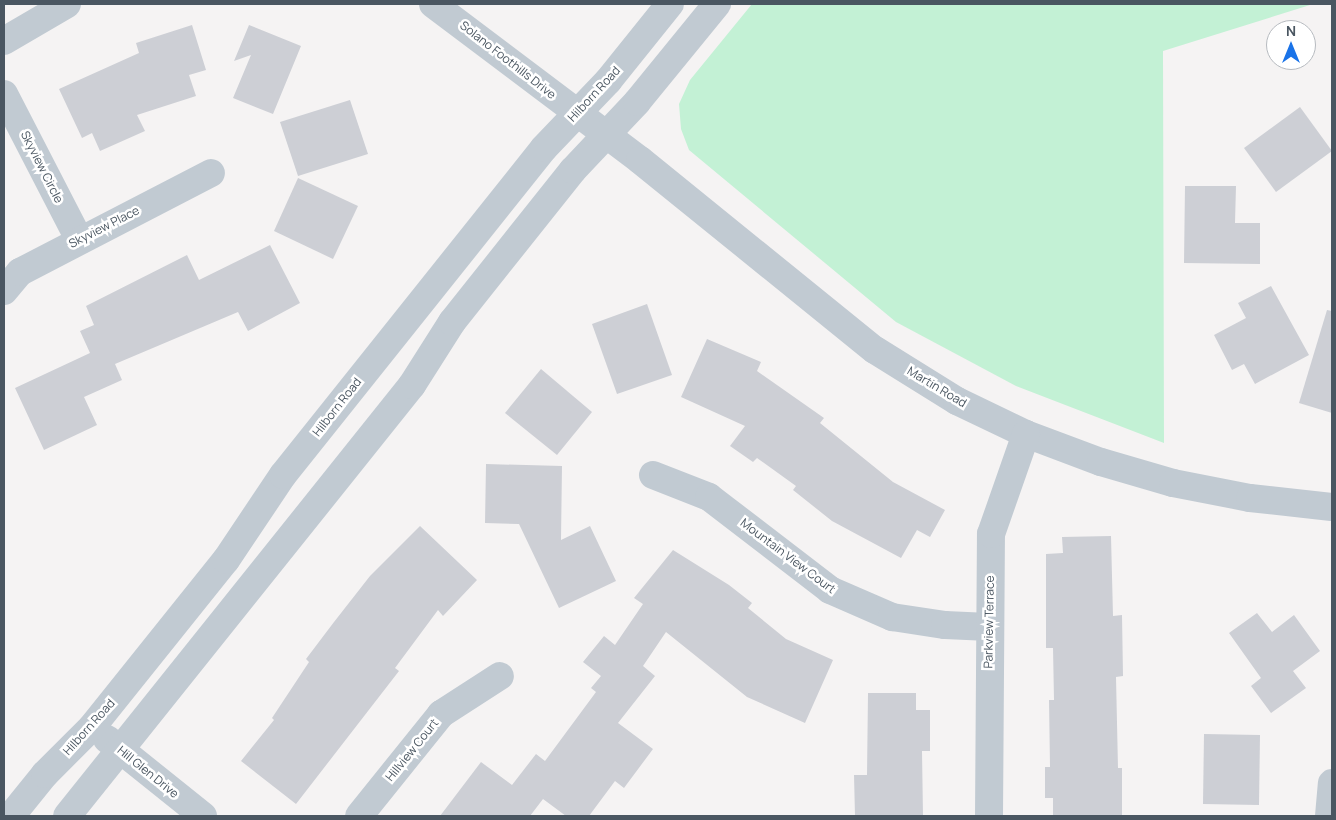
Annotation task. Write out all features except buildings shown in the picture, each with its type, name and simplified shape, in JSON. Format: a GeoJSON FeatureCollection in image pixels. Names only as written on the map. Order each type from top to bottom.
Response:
{"type":"FeatureCollection","features":[{"type":"Feature","properties":{"kind":"street"},"geometry":{"type":"LineString","coordinates":[[4,41],[67,4]]}},
{"type":"Feature","properties":{"kind":"street","name":"Solano Foothills Drive"},"geometry":{"type":"LineString","coordinates":[[433,4],[606,135]]}},
{"type":"Feature","properties":{"kind":"street","name":"Hilborn Road"},"geometry":{"type":"LineString","coordinates":[[11,816],[46,774],[92,727],[226,560],[307,444],[544,148],[608,81],[670,4]]}},
{"type":"Feature","properties":{"kind":"street"},"geometry":{"type":"LineString","coordinates":[[67,816],[412,385],[452,322],[573,170],[606,135],[717,4]]}},
{"type":"Feature","properties":{"kind":"street","name":"Skyview Circle"},"geometry":{"type":"LineString","coordinates":[[4,94],[79,239]]}},
{"type":"Feature","properties":{"kind":"street","name":"Martin Road"},"geometry":{"type":"LineString","coordinates":[[606,135],[875,350],[957,400],[1026,434],[1101,462],[1173,483],[1250,498],[1332,507]]}},
{"type":"Feature","properties":{"kind":"street","name":"Skyview Place"},"geometry":{"type":"LineString","coordinates":[[4,290],[20,272],[79,239],[211,173]]}},
{"type":"Feature","properties":{"kind":"street","name":"Parkview Terrace"},"geometry":{"type":"LineString","coordinates":[[989,816],[991,534],[1026,434]]}},
{"type":"Feature","properties":{"kind":"street","name":"Mountain View Court"},"geometry":{"type":"LineString","coordinates":[[653,475],[709,497],[830,590],[892,617],[945,625],[989,627]]}},
{"type":"Feature","properties":{"kind":"street","name":"Hillview Court"},"geometry":{"type":"LineString","coordinates":[[359,816],[441,714],[500,676]]}},
{"type":"Feature","properties":{"kind":"street","name":"Hill Glen Drive"},"geometry":{"type":"LineString","coordinates":[[92,727],[204,816]]}},
{"type":"Feature","properties":{"kind":"street"},"geometry":{"type":"LineString","coordinates":[[1329,816],[1332,783]]}},
{"type":"Feature","properties":{"kind":"green space"},"geometry":{"type":"Polygon","coordinates":[[[752,4],[1332,4],[1310,5],[1163,51],[1164,443],[1016,386],[896,322],[689,150],[681,129],[679,104],[690,80],[752,4]]]}}]}
